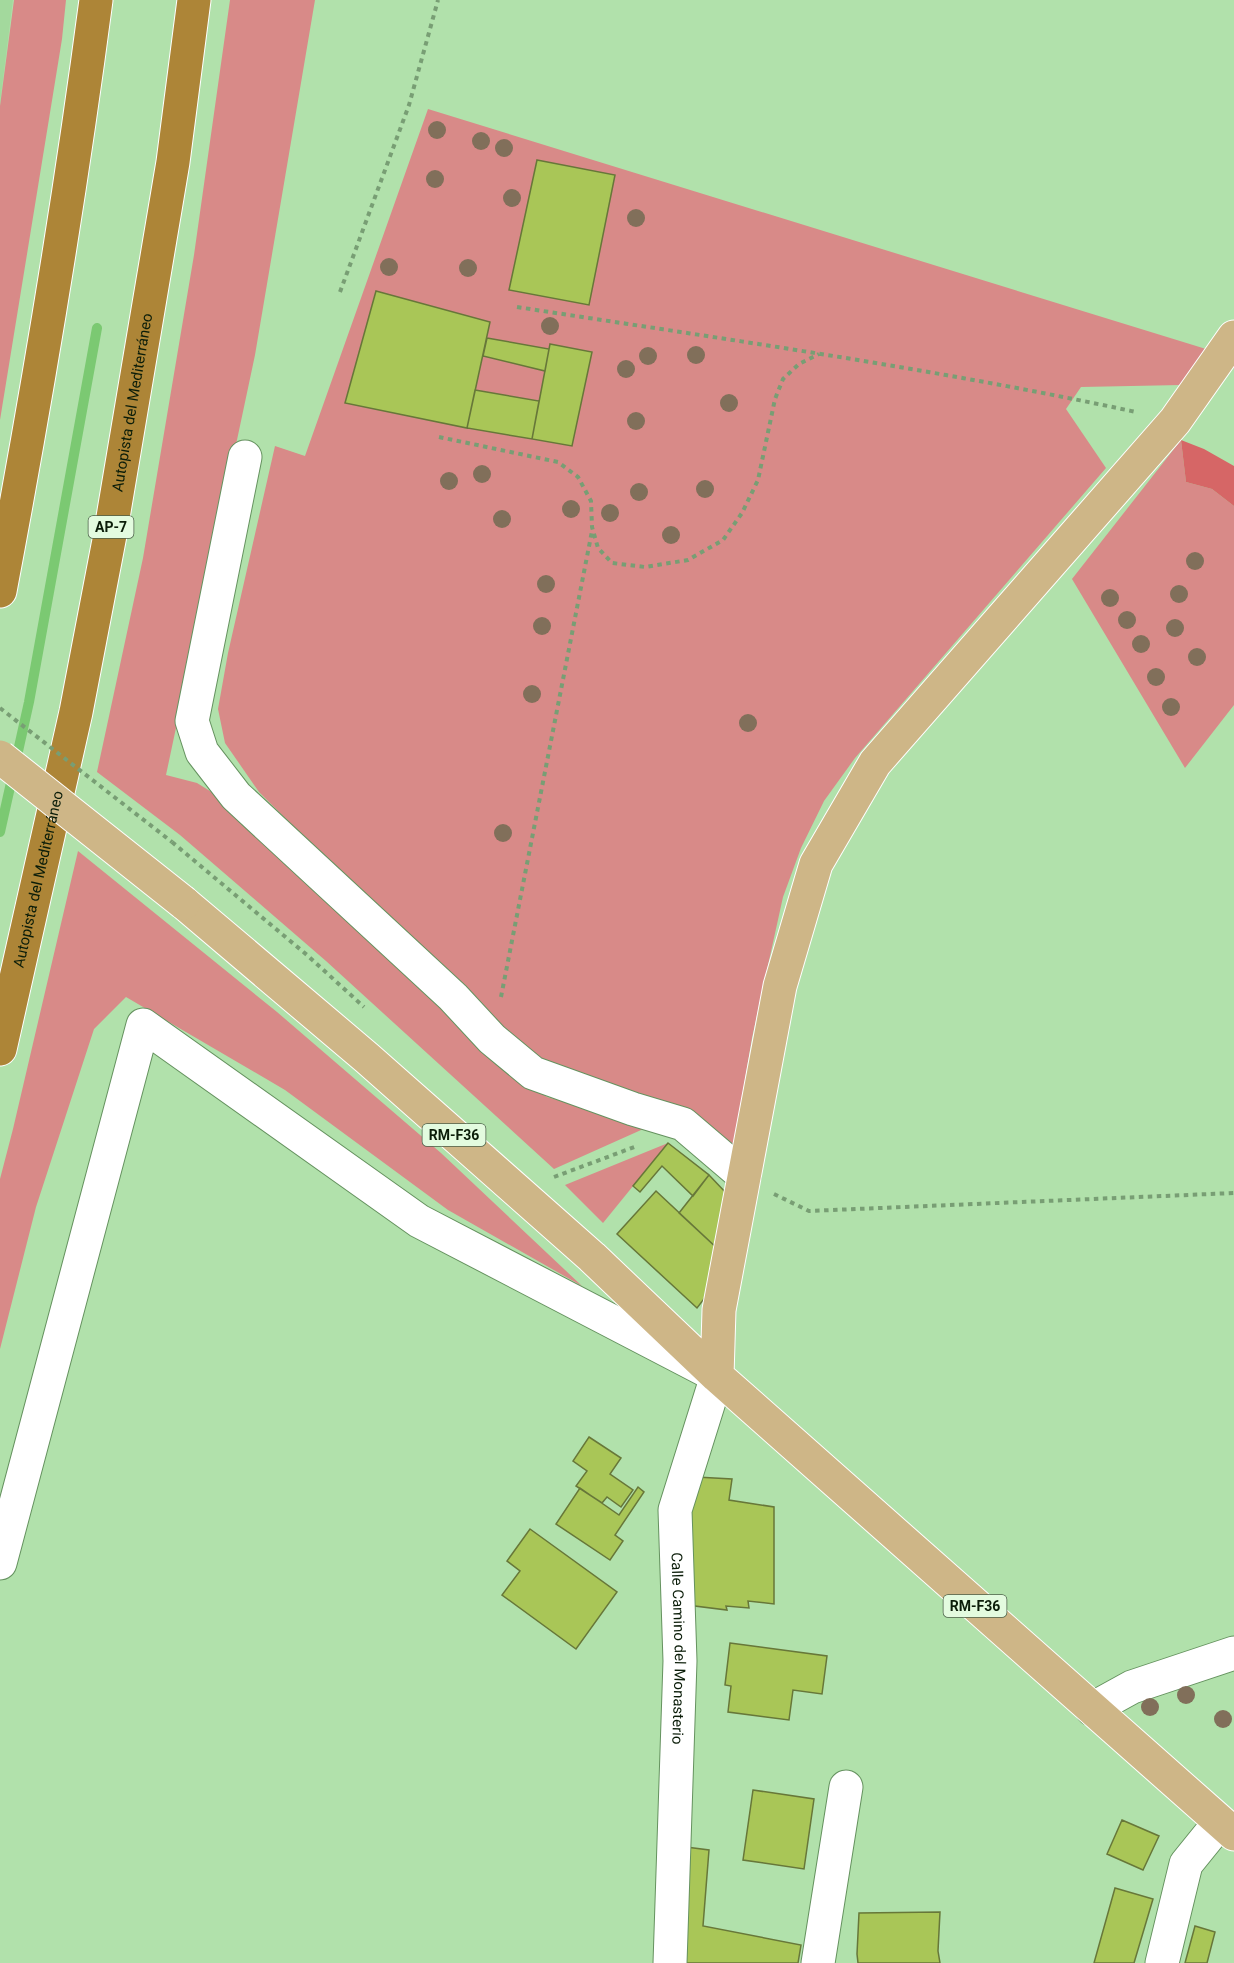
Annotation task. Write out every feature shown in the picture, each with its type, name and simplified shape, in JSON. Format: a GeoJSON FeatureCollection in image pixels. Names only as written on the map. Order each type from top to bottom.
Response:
{"type":"FeatureCollection","features":[{"type":"Feature","properties":{"kind":"highway"},"geometry":{"type":"LineString","coordinates":[[0,591],[49,319],[77,147],[96,0]]}},
{"type":"Feature","properties":{"kind":"highway","name":"Autopista del Mediterráneo"},"geometry":{"type":"LineString","coordinates":[[0,1049],[76,712],[110,535],[171,173],[194,0]]}},
{"type":"Feature","properties":{"kind":"main road"},"geometry":{"type":"LineString","coordinates":[[717,1376],[719,1310],[780,986],[816,864],[875,763],[1175,421],[1234,337]]}},
{"type":"Feature","properties":{"kind":"main road","name":"RM-F36"},"geometry":{"type":"LineString","coordinates":[[0,757],[184,903],[367,1058],[557,1227],[717,1376],[1227,1828]]}},
{"type":"Feature","properties":{"kind":"street"},"geometry":{"type":"LineString","coordinates":[[245,457],[192,721],[202,752],[236,796],[453,997],[492,1039],[533,1072],[633,1109],[683,1124],[744,1176]]}},
{"type":"Feature","properties":{"kind":"street"},"geometry":{"type":"LineString","coordinates":[[0,1563],[143,1025],[419,1221],[717,1376]]}},
{"type":"Feature","properties":{"kind":"street","name":"Calle Camino del Monasterio"},"geometry":{"type":"LineString","coordinates":[[670,1963],[681,1661],[675,1510],[717,1376]]}},
{"type":"Feature","properties":{"kind":"street"},"geometry":{"type":"LineString","coordinates":[[1092,1709],[1132,1687],[1234,1653]]}},
{"type":"Feature","properties":{"kind":"street"},"geometry":{"type":"LineString","coordinates":[[818,1963],[846,1787]]}},
{"type":"Feature","properties":{"kind":"street"},"geometry":{"type":"LineString","coordinates":[[1162,1963],[1186,1864],[1227,1828]]}},
{"type":"Feature","properties":{"kind":"path"},"geometry":{"type":"LineString","coordinates":[[340,292],[409,105],[438,0]]}},
{"type":"Feature","properties":{"kind":"path"},"geometry":{"type":"LineString","coordinates":[[517,307],[820,354],[1070,398],[1175,421]]}},
{"type":"Feature","properties":{"kind":"path"},"geometry":{"type":"LineString","coordinates":[[592,527],[598,548],[612,563],[645,567],[688,560],[723,540],[742,513],[758,480],[775,399],[783,379],[799,364],[820,354]]}},
{"type":"Feature","properties":{"kind":"path"},"geometry":{"type":"LineString","coordinates":[[439,437],[558,462],[578,477],[591,501],[592,527],[492,1039]]}},
{"type":"Feature","properties":{"kind":"path"},"geometry":{"type":"LineString","coordinates":[[0,708],[172,842],[307,955],[368,1011]]}},
{"type":"Feature","properties":{"kind":"path"},"geometry":{"type":"LineString","coordinates":[[550,1178],[646,1142]]}},
{"type":"Feature","properties":{"kind":"path"},"geometry":{"type":"LineString","coordinates":[[744,1176],[785,1201],[809,1211],[1234,1193]]}},
{"type":"Feature","properties":{"kind":"shaded area"},"geometry":{"type":"Polygon","coordinates":[[[0,0],[13,0],[0,104],[0,0]]]}},
{"type":"Feature","properties":{"kind":"shaded area"},"geometry":{"type":"Polygon","coordinates":[[[14,0],[66,0],[62,39],[0,420],[0,106],[14,0]]]}},
{"type":"Feature","properties":{"kind":"shaded area"},"geometry":{"type":"Polygon","coordinates":[[[230,0],[315,0],[255,355],[166,775],[197,783],[218,796],[275,842],[501,1067],[547,1097],[650,1126],[554,1169],[326,961],[180,835],[97,772],[143,558],[194,255],[230,0]]]}},
{"type":"Feature","properties":{"kind":"shaded area"},"geometry":{"type":"Polygon","coordinates":[[[428,109],[1206,349],[1181,385],[1081,387],[1066,409],[1106,468],[855,758],[824,801],[801,848],[783,897],[752,1038],[732,1156],[693,1115],[677,1105],[638,1096],[536,1058],[333,866],[259,792],[225,743],[218,709],[228,653],[275,446],[305,456],[428,109]]]}},
{"type":"Feature","properties":{"kind":"shaded area"},"geometry":{"type":"Polygon","coordinates":[[[1181,440],[1186,482],[1212,489],[1234,506],[1234,705],[1185,768],[1072,579],[1181,440]]]}},
{"type":"Feature","properties":{"kind":"shaded area"},"geometry":{"type":"Polygon","coordinates":[[[1181,440],[1204,449],[1234,466],[1234,506],[1212,489],[1186,482],[1181,440]]]}},
{"type":"Feature","properties":{"kind":"shaded area"},"geometry":{"type":"Polygon","coordinates":[[[78,851],[277,1012],[441,1153],[582,1286],[448,1210],[285,1090],[126,997],[94,1029],[36,1207],[0,1349],[0,1179],[78,851]]]}},
{"type":"Feature","properties":{"kind":"shaded area"},"geometry":{"type":"Polygon","coordinates":[[[668,1143],[603,1223],[565,1185],[668,1143]]]}},
{"type":"Feature","properties":{"kind":"building"},"geometry":{"type":"Polygon","coordinates":[[[537,160],[615,175],[589,305],[509,290],[537,160]]]}},
{"type":"Feature","properties":{"kind":"building"},"geometry":{"type":"Polygon","coordinates":[[[376,291],[490,322],[467,428],[345,403],[376,291]]]}},
{"type":"Feature","properties":{"kind":"building"},"geometry":{"type":"Polygon","coordinates":[[[487,338],[549,349],[545,371],[483,356],[487,338]]]}},
{"type":"Feature","properties":{"kind":"building"},"geometry":{"type":"Polygon","coordinates":[[[550,344],[592,352],[572,446],[532,439],[550,344]]]}},
{"type":"Feature","properties":{"kind":"building"},"geometry":{"type":"Polygon","coordinates":[[[475,390],[539,401],[532,439],[467,428],[475,390]]]}},
{"type":"Feature","properties":{"kind":"building"},"geometry":{"type":"Polygon","coordinates":[[[668,1143],[709,1175],[693,1196],[662,1166],[640,1192],[633,1186],[668,1143]]]}},
{"type":"Feature","properties":{"kind":"building"},"geometry":{"type":"Polygon","coordinates":[[[709,1175],[728,1195],[719,1250],[679,1213],[709,1175]]]}},
{"type":"Feature","properties":{"kind":"building"},"geometry":{"type":"Polygon","coordinates":[[[656,1191],[719,1250],[711,1290],[697,1308],[617,1234],[656,1191]]]}},
{"type":"Feature","properties":{"kind":"building"},"geometry":{"type":"Polygon","coordinates":[[[589,1437],[621,1458],[610,1474],[633,1490],[621,1507],[607,1497],[602,1503],[576,1486],[587,1471],[573,1461],[589,1437]]]}},
{"type":"Feature","properties":{"kind":"building"},"geometry":{"type":"Polygon","coordinates":[[[696,1477],[732,1479],[729,1500],[774,1507],[774,1604],[748,1601],[749,1608],[726,1606],[727,1610],[687,1605],[688,1498],[696,1477]]]}},
{"type":"Feature","properties":{"kind":"building"},"geometry":{"type":"Polygon","coordinates":[[[638,1487],[644,1492],[615,1535],[623,1541],[610,1560],[556,1524],[580,1488],[619,1515],[638,1487]]]}},
{"type":"Feature","properties":{"kind":"building"},"geometry":{"type":"Polygon","coordinates":[[[530,1529],[617,1592],[576,1649],[502,1595],[520,1571],[507,1561],[530,1529]]]}},
{"type":"Feature","properties":{"kind":"building"},"geometry":{"type":"Polygon","coordinates":[[[730,1643],[827,1656],[822,1694],[793,1690],[789,1720],[728,1712],[731,1686],[725,1685],[730,1643]]]}},
{"type":"Feature","properties":{"kind":"building"},"geometry":{"type":"Polygon","coordinates":[[[753,1790],[814,1799],[804,1869],[743,1860],[753,1790]]]}},
{"type":"Feature","properties":{"kind":"building"},"geometry":{"type":"Polygon","coordinates":[[[1122,1820],[1159,1836],[1143,1870],[1107,1854],[1122,1820]]]}},
{"type":"Feature","properties":{"kind":"building"},"geometry":{"type":"Polygon","coordinates":[[[686,1847],[709,1850],[703,1926],[801,1945],[798,1963],[678,1963],[686,1847]]]}},
{"type":"Feature","properties":{"kind":"building"},"geometry":{"type":"Polygon","coordinates":[[[1115,1888],[1153,1899],[1134,1963],[1094,1963],[1115,1888]]]}},
{"type":"Feature","properties":{"kind":"building"},"geometry":{"type":"Polygon","coordinates":[[[940,1912],[938,1951],[940,1963],[858,1963],[859,1913],[940,1912]]]}},
{"type":"Feature","properties":{"kind":"building"},"geometry":{"type":"Polygon","coordinates":[[[1195,1926],[1215,1932],[1207,1963],[1185,1963],[1195,1926]]]}},
{"type":"Feature","properties":{"kind":"waterway"},"geometry":{"type":"LineString","coordinates":[[0,832],[29,702],[97,328]]}}]}
